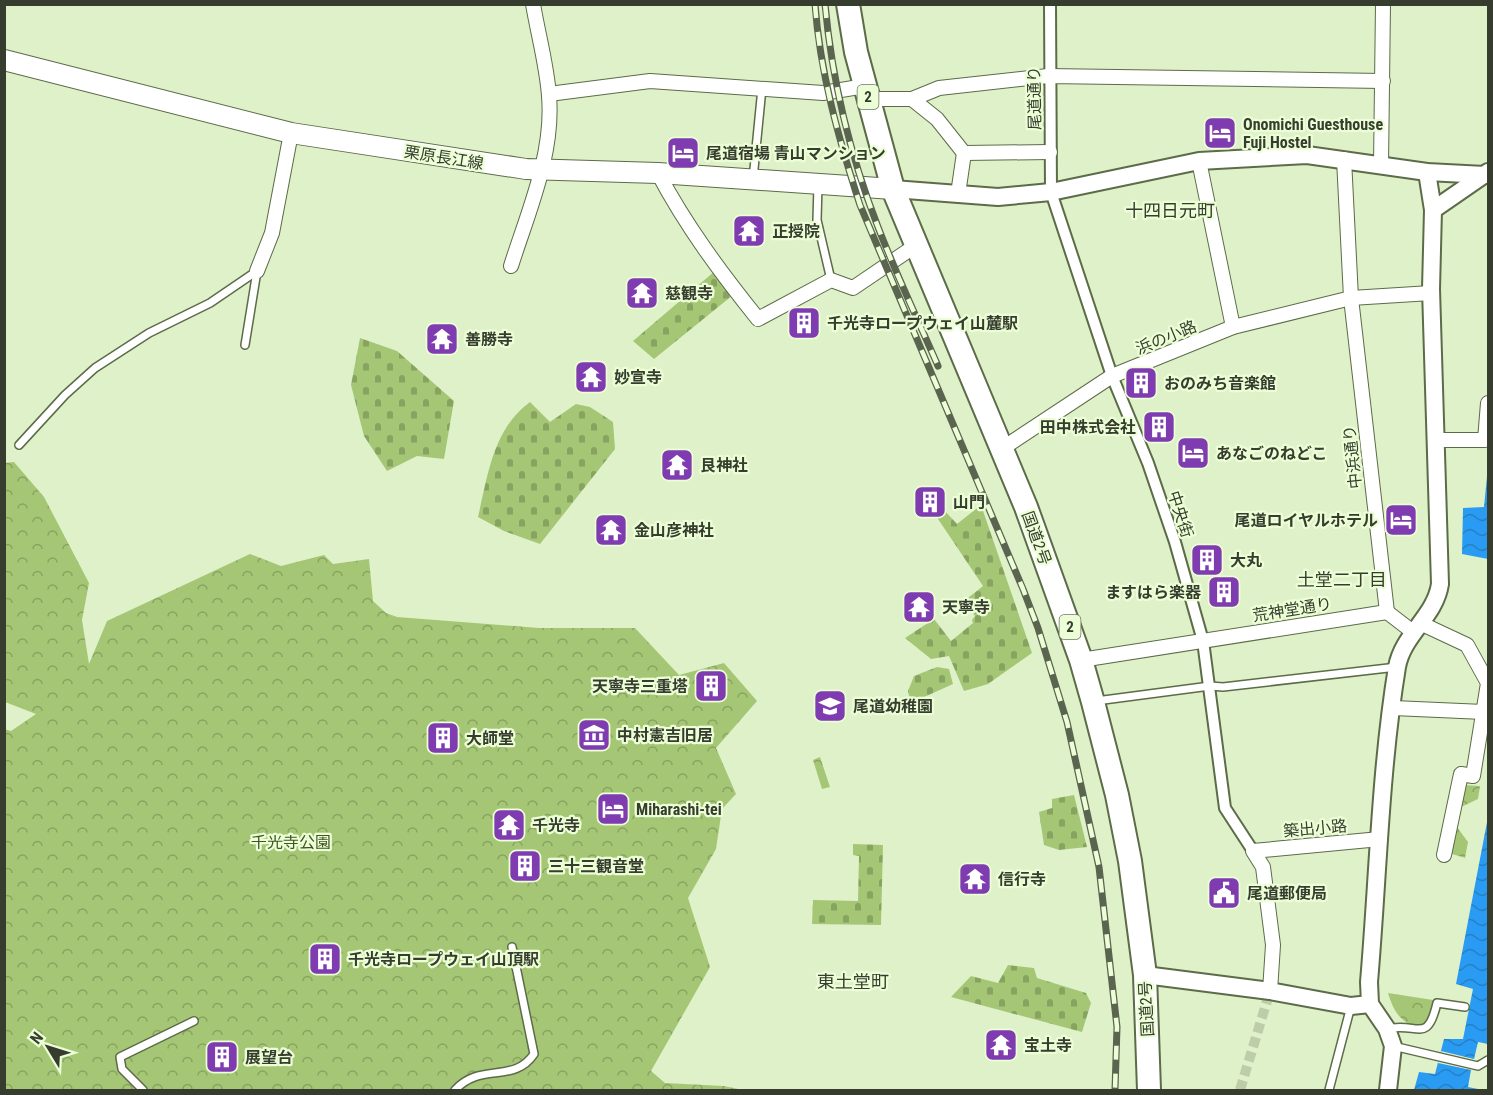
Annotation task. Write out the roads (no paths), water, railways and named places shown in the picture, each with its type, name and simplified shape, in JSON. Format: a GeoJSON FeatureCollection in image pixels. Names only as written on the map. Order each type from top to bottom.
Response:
{"type":"FeatureCollection","features":[{"type":"Feature","properties":{"kind":"highway","name":"国道2号"},"geometry":{"type":"LineString","coordinates":[[848,4],[851,34],[893,189],[915,246],[1003,448],[1082,660],[1118,795],[1130,861],[1145,975],[1149,1090]]}},
{"type":"Feature","properties":{"kind":"main road","name":"栗原長江線"},"geometry":{"type":"LineString","coordinates":[[4,60],[291,133],[526,169],[658,173],[753,182],[893,189]]}},
{"type":"Feature","properties":{"kind":"street"},"geometry":{"type":"LineString","coordinates":[[512,266],[542,168],[550,117],[549,94],[533,4]]}},
{"type":"Feature","properties":{"kind":"street","name":"尾道通り"},"geometry":{"type":"LineString","coordinates":[[1050,4],[1048,76],[1051,192]]}},
{"type":"Feature","properties":{"kind":"street"},"geometry":{"type":"LineString","coordinates":[[1380,165],[1383,4]]}},
{"type":"Feature","properties":{"kind":"street"},"geometry":{"type":"LineString","coordinates":[[912,99],[939,88],[1048,76],[1383,81]]}},
{"type":"Feature","properties":{"kind":"street"},"geometry":{"type":"LineString","coordinates":[[549,94],[650,81],[823,93],[866,92],[912,99],[937,119],[964,153],[958,194]]}},
{"type":"Feature","properties":{"kind":"street"},"geometry":{"type":"LineString","coordinates":[[257,271],[272,233],[291,133]]}},
{"type":"Feature","properties":{"kind":"street"},"geometry":{"type":"LineString","coordinates":[[964,153],[1050,152]]}},
{"type":"Feature","properties":{"kind":"street"},"geometry":{"type":"LineString","coordinates":[[893,189],[998,197],[1051,192],[1199,161],[1307,155],[1427,172],[1487,176]]}},
{"type":"Feature","properties":{"kind":"street","name":"中浜通り"},"geometry":{"type":"LineString","coordinates":[[1344,159],[1351,298],[1386,612]]}},
{"type":"Feature","properties":{"kind":"street"},"geometry":{"type":"LineString","coordinates":[[1199,161],[1233,327]]}},
{"type":"Feature","properties":{"kind":"street"},"geometry":{"type":"LineString","coordinates":[[1388,1090],[1393,1046],[1387,1029],[1370,1004],[1369,982],[1397,667],[1402,649],[1433,606],[1440,584],[1431,293],[1433,210],[1427,172]]}},
{"type":"Feature","properties":{"kind":"street"},"geometry":{"type":"LineString","coordinates":[[658,173],[673,202],[721,272],[758,319],[831,280],[853,288],[915,246]]}},
{"type":"Feature","properties":{"kind":"street"},"geometry":{"type":"LineString","coordinates":[[1433,210],[1487,176]]}},
{"type":"Feature","properties":{"kind":"street","name":"中央街"},"geometry":{"type":"LineString","coordinates":[[1051,192],[1112,376],[1148,463],[1175,542],[1203,641],[1225,808],[1253,851]]}},
{"type":"Feature","properties":{"kind":"street","name":"浜の小路"},"geometry":{"type":"LineString","coordinates":[[1003,448],[1112,376],[1233,327],[1351,298],[1431,293]]}},
{"type":"Feature","properties":{"kind":"street"},"geometry":{"type":"LineString","coordinates":[[1436,440],[1485,440],[1488,404]]}},
{"type":"Feature","properties":{"kind":"street"},"geometry":{"type":"LineString","coordinates":[[1386,612],[1416,628],[1467,645],[1488,683],[1473,776],[1461,774],[1444,855]]}},
{"type":"Feature","properties":{"kind":"street","name":"荒神堂通り"},"geometry":{"type":"LineString","coordinates":[[1082,660],[1386,612]]}},
{"type":"Feature","properties":{"kind":"street"},"geometry":{"type":"LineString","coordinates":[[1393,708],[1484,712]]}},
{"type":"Feature","properties":{"kind":"street","name":"築出小路"},"geometry":{"type":"LineString","coordinates":[[1253,851],[1380,839]]}},
{"type":"Feature","properties":{"kind":"street"},"geometry":{"type":"LineString","coordinates":[[1253,851],[1263,867],[1266,887],[1273,945],[1270,991]]}},
{"type":"Feature","properties":{"kind":"street"},"geometry":{"type":"LineString","coordinates":[[1145,975],[1270,991],[1351,1005],[1370,1004]]}},
{"type":"Feature","properties":{"kind":"lane"},"geometry":{"type":"LineString","coordinates":[[753,182],[762,87]]}},
{"type":"Feature","properties":{"kind":"lane"},"geometry":{"type":"LineString","coordinates":[[818,185],[817,220],[831,280]]}},
{"type":"Feature","properties":{"kind":"lane"},"geometry":{"type":"LineString","coordinates":[[245,345],[257,271]]}},
{"type":"Feature","properties":{"kind":"lane"},"geometry":{"type":"LineString","coordinates":[[19,445],[65,395],[95,368],[149,333],[210,303],[257,271]]}},
{"type":"Feature","properties":{"kind":"lane"},"geometry":{"type":"LineString","coordinates":[[1093,702],[1210,686],[1223,687],[1397,667]]}},
{"type":"Feature","properties":{"kind":"lane"},"geometry":{"type":"LineString","coordinates":[[455,1090],[465,1079],[478,1074],[505,1072],[527,1064],[534,1054],[512,947]]}},
{"type":"Feature","properties":{"kind":"lane"},"geometry":{"type":"LineString","coordinates":[[1387,1029],[1399,1026],[1421,1031],[1425,1029],[1433,1020],[1437,1003],[1465,1007]]}},
{"type":"Feature","properties":{"kind":"lane"},"geometry":{"type":"LineString","coordinates":[[1329,1090],[1351,1005]]}},
{"type":"Feature","properties":{"kind":"lane"},"geometry":{"type":"LineString","coordinates":[[143,1090],[122,1069],[120,1057],[194,1021]]}},
{"type":"Feature","properties":{"kind":"lane"},"geometry":{"type":"LineString","coordinates":[[1393,1046],[1478,1066],[1488,1060]]}},
{"type":"Feature","properties":{"kind":"water"},"geometry":{"type":"Polygon","coordinates":[[[1488,466],[1488,559],[1462,554],[1463,508],[1484,507],[1488,466]]]}},
{"type":"Feature","properties":{"kind":"water"},"geometry":{"type":"Polygon","coordinates":[[[1488,817],[1488,1090],[1414,1090],[1419,1072],[1435,1074],[1444,1039],[1463,1039],[1473,989],[1456,984],[1488,817]]]}},
{"type":"Feature","properties":{"kind":"tunnel"},"geometry":{"type":"LineString","coordinates":[[1240,1090],[1270,991]]}},
{"type":"Feature","properties":{"kind":"railway"},"geometry":{"type":"LineString","coordinates":[[815,4],[826,81],[860,205],[1023,589],[1038,628],[1067,722],[1099,867],[1117,1027],[1115,1090]]}},
{"type":"Feature","properties":{"kind":"railway"},"geometry":{"type":"LineString","coordinates":[[825,4],[837,89],[859,173],[885,245],[938,366]]}},
{"type":"Feature","properties":{"kind":"place","name":"Onomichi Guesthouse Fuji Hostel"},"geometry":{"type":"Point","coordinates":[1220,133]}},
{"type":"Feature","properties":{"kind":"place","name":"尾道宿場 青山マンション"},"geometry":{"type":"Point","coordinates":[683,153]}},
{"type":"Feature","properties":{"kind":"place","name":"正授院"},"geometry":{"type":"Point","coordinates":[749,231]}},
{"type":"Feature","properties":{"kind":"place","name":"慈観寺"},"geometry":{"type":"Point","coordinates":[642,293]}},
{"type":"Feature","properties":{"kind":"place","name":"千光寺ロープウェイ山麓駅"},"geometry":{"type":"Point","coordinates":[804,323]}},
{"type":"Feature","properties":{"kind":"place","name":"善勝寺"},"geometry":{"type":"Point","coordinates":[442,339]}},
{"type":"Feature","properties":{"kind":"place","name":"妙宣寺"},"geometry":{"type":"Point","coordinates":[591,377]}},
{"type":"Feature","properties":{"kind":"place","name":"おのみち音楽館"},"geometry":{"type":"Point","coordinates":[1141,383]}},
{"type":"Feature","properties":{"kind":"place","name":"田中株式会社"},"geometry":{"type":"Point","coordinates":[1159,427]}},
{"type":"Feature","properties":{"kind":"place","name":"あなごのねどこ"},"geometry":{"type":"Point","coordinates":[1193,453]}},
{"type":"Feature","properties":{"kind":"place","name":"艮神社"},"geometry":{"type":"Point","coordinates":[677,465]}},
{"type":"Feature","properties":{"kind":"place","name":"山門"},"geometry":{"type":"Point","coordinates":[930,502]}},
{"type":"Feature","properties":{"kind":"place","name":"尾道ロイヤルホテル"},"geometry":{"type":"Point","coordinates":[1401,520]}},
{"type":"Feature","properties":{"kind":"place","name":"金山彦神社"},"geometry":{"type":"Point","coordinates":[611,530]}},
{"type":"Feature","properties":{"kind":"place","name":"大丸"},"geometry":{"type":"Point","coordinates":[1207,560]}},
{"type":"Feature","properties":{"kind":"place","name":"ますはら楽器"},"geometry":{"type":"Point","coordinates":[1224,592]}},
{"type":"Feature","properties":{"kind":"place","name":"天寧寺"},"geometry":{"type":"Point","coordinates":[919,607]}},
{"type":"Feature","properties":{"kind":"place","name":"天寧寺三重塔"},"geometry":{"type":"Point","coordinates":[711,686]}},
{"type":"Feature","properties":{"kind":"place","name":"尾道幼稚園"},"geometry":{"type":"Point","coordinates":[830,706]}},
{"type":"Feature","properties":{"kind":"place","name":"中村憲吉旧居"},"geometry":{"type":"Point","coordinates":[594,735]}},
{"type":"Feature","properties":{"kind":"place","name":"大師堂"},"geometry":{"type":"Point","coordinates":[443,738]}},
{"type":"Feature","properties":{"kind":"place","name":"Miharashi-tei"},"geometry":{"type":"Point","coordinates":[613,809]}},
{"type":"Feature","properties":{"kind":"place","name":"千光寺"},"geometry":{"type":"Point","coordinates":[509,825]}},
{"type":"Feature","properties":{"kind":"place","name":"三十三観音堂"},"geometry":{"type":"Point","coordinates":[525,866]}},
{"type":"Feature","properties":{"kind":"place","name":"信行寺"},"geometry":{"type":"Point","coordinates":[975,879]}},
{"type":"Feature","properties":{"kind":"place","name":"尾道郵便局"},"geometry":{"type":"Point","coordinates":[1224,893]}},
{"type":"Feature","properties":{"kind":"place","name":"千光寺ロープウェイ山頂駅"},"geometry":{"type":"Point","coordinates":[325,959]}},
{"type":"Feature","properties":{"kind":"place","name":"宝土寺"},"geometry":{"type":"Point","coordinates":[1001,1045]}},
{"type":"Feature","properties":{"kind":"place","name":"展望台"},"geometry":{"type":"Point","coordinates":[222,1057]}},
{"type":"Feature","properties":{"kind":"district","name":"十四日元町"},"geometry":{"type":"Point","coordinates":[1170,211]}},
{"type":"Feature","properties":{"kind":"district","name":"土堂二丁目"},"geometry":{"type":"Point","coordinates":[1342,580]}},
{"type":"Feature","properties":{"kind":"district","name":"東土堂町"},"geometry":{"type":"Point","coordinates":[853,982]}},
{"type":"Feature","properties":{"kind":"park label","name":"千光寺公園"},"geometry":{"type":"Point","coordinates":[291,842]}}]}
